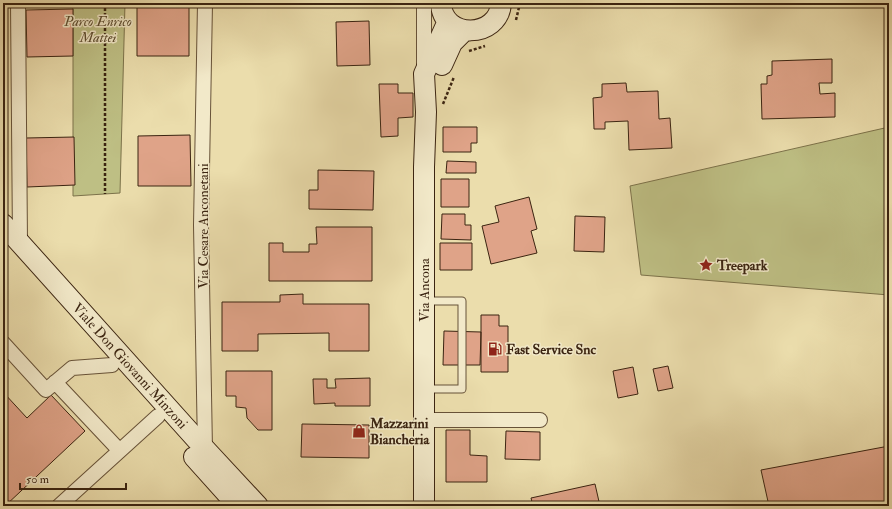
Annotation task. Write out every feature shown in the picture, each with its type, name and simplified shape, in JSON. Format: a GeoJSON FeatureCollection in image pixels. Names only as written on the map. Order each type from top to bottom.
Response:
{"type":"FeatureCollection","features":[{"type":"Feature","properties":{"kind":"main road"},"geometry":{"type":"LineString","coordinates":[[441,3],[444,14],[456,26],[483,29],[491,24],[497,16],[501,3]]}},
{"type":"Feature","properties":{"kind":"main road","name":"Via Ancona"},"geometry":{"type":"LineString","coordinates":[[424,506],[424,167],[426,112],[424,74],[456,26]]}},
{"type":"Feature","properties":{"kind":"main road"},"geometry":{"type":"LineString","coordinates":[[426,112],[440,71],[452,43],[456,26]]}},
{"type":"Feature","properties":{"kind":"main road","name":"Viale Don Giovanni Minzoni"},"geometry":{"type":"LineString","coordinates":[[3,224],[11,243],[112,364],[238,506]]}},
{"type":"Feature","properties":{"kind":"main road","name":"Viale Don Giovanni Minzoni"},"geometry":{"type":"LineString","coordinates":[[11,243],[258,506]]}},
{"type":"Feature","properties":{"kind":"street"},"geometry":{"type":"LineString","coordinates":[[11,243],[18,3]]}},
{"type":"Feature","properties":{"kind":"street","name":"Via Cesare Anconetani"},"geometry":{"type":"LineString","coordinates":[[205,3],[202,224],[205,449]]}},
{"type":"Feature","properties":{"kind":"street","name":"Via Ancona"},"geometry":{"type":"LineString","coordinates":[[424,3],[424,74]]}},
{"type":"Feature","properties":{"kind":"street"},"geometry":{"type":"LineString","coordinates":[[3,343],[46,390],[72,368],[112,364]]}},
{"type":"Feature","properties":{"kind":"street"},"geometry":{"type":"LineString","coordinates":[[55,382],[119,450]]}},
{"type":"Feature","properties":{"kind":"street"},"geometry":{"type":"LineString","coordinates":[[59,506],[158,416]]}},
{"type":"Feature","properties":{"kind":"street"},"geometry":{"type":"LineString","coordinates":[[424,420],[540,420]]}},
{"type":"Feature","properties":{"kind":"lane"},"geometry":{"type":"LineString","coordinates":[[424,301],[462,301],[462,389],[424,389]]}},
{"type":"Feature","properties":{"kind":"path"},"geometry":{"type":"LineString","coordinates":[[105,3],[105,194]]}},
{"type":"Feature","properties":{"kind":"path"},"geometry":{"type":"LineString","coordinates":[[512,26],[520,3]]}},
{"type":"Feature","properties":{"kind":"path"},"geometry":{"type":"LineString","coordinates":[[466,52],[488,45]]}},
{"type":"Feature","properties":{"kind":"path"},"geometry":{"type":"LineString","coordinates":[[426,112],[440,112],[457,71]]}},
{"type":"Feature","properties":{"kind":"green space","name":"Parco Enrico Mattei"},"geometry":{"type":"Polygon","coordinates":[[[73,3],[125,3],[120,193],[73,196],[73,3]]]}},
{"type":"Feature","properties":{"kind":"green space"},"geometry":{"type":"Polygon","coordinates":[[[889,127],[889,295],[641,275],[630,186],[889,127]]]}},
{"type":"Feature","properties":{"kind":"building"},"geometry":{"type":"Polygon","coordinates":[[[373,3],[408,3],[408,7],[373,6],[373,3]]]}},
{"type":"Feature","properties":{"kind":"building"},"geometry":{"type":"Polygon","coordinates":[[[137,6],[189,6],[189,56],[137,56],[137,6]]]}},
{"type":"Feature","properties":{"kind":"building"},"geometry":{"type":"Polygon","coordinates":[[[73,9],[73,56],[27,57],[26,10],[73,9]]]}},
{"type":"Feature","properties":{"kind":"building"},"geometry":{"type":"Polygon","coordinates":[[[369,21],[370,65],[337,66],[336,22],[369,21]]]}},
{"type":"Feature","properties":{"kind":"building"},"geometry":{"type":"Polygon","coordinates":[[[832,59],[832,83],[819,83],[820,94],[835,93],[835,117],[762,119],[761,84],[767,84],[767,76],[772,75],[772,61],[832,59]]]}},
{"type":"Feature","properties":{"kind":"building"},"geometry":{"type":"Polygon","coordinates":[[[626,83],[627,92],[658,91],[659,119],[670,118],[672,148],[629,150],[628,121],[605,122],[605,129],[594,129],[593,98],[602,97],[602,84],[626,83]]]}},
{"type":"Feature","properties":{"kind":"building"},"geometry":{"type":"Polygon","coordinates":[[[379,84],[398,84],[398,93],[413,93],[413,117],[398,118],[398,136],[381,137],[379,84]]]}},
{"type":"Feature","properties":{"kind":"building"},"geometry":{"type":"Polygon","coordinates":[[[443,127],[477,127],[477,143],[471,143],[471,152],[443,152],[443,127]]]}},
{"type":"Feature","properties":{"kind":"building"},"geometry":{"type":"Polygon","coordinates":[[[190,135],[191,186],[138,186],[138,136],[190,135]]]}},
{"type":"Feature","properties":{"kind":"building"},"geometry":{"type":"Polygon","coordinates":[[[74,137],[75,185],[27,187],[26,138],[74,137]]]}},
{"type":"Feature","properties":{"kind":"building"},"geometry":{"type":"Polygon","coordinates":[[[447,161],[476,162],[476,173],[446,173],[447,161]]]}},
{"type":"Feature","properties":{"kind":"building"},"geometry":{"type":"Polygon","coordinates":[[[318,170],[374,171],[373,210],[309,209],[309,190],[318,190],[318,170]]]}},
{"type":"Feature","properties":{"kind":"building"},"geometry":{"type":"Polygon","coordinates":[[[441,179],[469,179],[469,207],[441,207],[441,179]]]}},
{"type":"Feature","properties":{"kind":"building"},"geometry":{"type":"Polygon","coordinates":[[[529,197],[537,229],[531,231],[537,253],[491,264],[482,226],[499,222],[495,206],[529,197]]]}},
{"type":"Feature","properties":{"kind":"building"},"geometry":{"type":"Polygon","coordinates":[[[442,214],[465,214],[465,225],[471,225],[471,240],[441,239],[442,214]]]}},
{"type":"Feature","properties":{"kind":"building"},"geometry":{"type":"Polygon","coordinates":[[[575,216],[605,217],[604,252],[574,251],[575,216]]]}},
{"type":"Feature","properties":{"kind":"building"},"geometry":{"type":"Polygon","coordinates":[[[316,227],[372,227],[372,281],[269,281],[269,243],[283,243],[283,252],[309,252],[309,244],[317,244],[316,227]]]}},
{"type":"Feature","properties":{"kind":"building"},"geometry":{"type":"Polygon","coordinates":[[[440,243],[472,243],[472,270],[440,270],[440,243]]]}},
{"type":"Feature","properties":{"kind":"building"},"geometry":{"type":"Polygon","coordinates":[[[303,294],[303,304],[369,304],[369,351],[329,351],[329,333],[258,334],[258,351],[222,351],[222,302],[280,302],[280,295],[303,294]]]}},
{"type":"Feature","properties":{"kind":"building","name":"Fast Service Snc"},"geometry":{"type":"Polygon","coordinates":[[[481,315],[499,315],[499,326],[508,326],[508,372],[481,372],[481,315]]]}},
{"type":"Feature","properties":{"kind":"building"},"geometry":{"type":"Polygon","coordinates":[[[444,331],[481,332],[480,365],[443,365],[444,331]]]}},
{"type":"Feature","properties":{"kind":"building"},"geometry":{"type":"Polygon","coordinates":[[[668,366],[673,388],[658,391],[653,369],[668,366]]]}},
{"type":"Feature","properties":{"kind":"building"},"geometry":{"type":"Polygon","coordinates":[[[633,367],[638,394],[618,398],[613,371],[633,367]]]}},
{"type":"Feature","properties":{"kind":"building"},"geometry":{"type":"Polygon","coordinates":[[[226,371],[272,371],[272,430],[258,430],[247,418],[246,408],[236,407],[236,396],[226,396],[226,371]]]}},
{"type":"Feature","properties":{"kind":"building"},"geometry":{"type":"Polygon","coordinates":[[[370,378],[370,406],[335,406],[335,403],[314,404],[313,379],[327,379],[327,388],[336,388],[335,379],[370,378]]]}},
{"type":"Feature","properties":{"kind":"building"},"geometry":{"type":"Polygon","coordinates":[[[3,392],[27,418],[51,395],[85,431],[5,506],[3,506],[3,392]]]}},
{"type":"Feature","properties":{"kind":"building"},"geometry":{"type":"Polygon","coordinates":[[[302,424],[369,425],[369,458],[301,457],[302,424]]]}},
{"type":"Feature","properties":{"kind":"building"},"geometry":{"type":"Polygon","coordinates":[[[446,430],[470,430],[470,455],[487,456],[487,482],[446,482],[446,430]]]}},
{"type":"Feature","properties":{"kind":"building"},"geometry":{"type":"Polygon","coordinates":[[[506,431],[540,432],[540,460],[505,459],[506,431]]]}},
{"type":"Feature","properties":{"kind":"building"},"geometry":{"type":"Polygon","coordinates":[[[889,446],[889,506],[769,506],[761,470],[889,446]]]}},
{"type":"Feature","properties":{"kind":"building"},"geometry":{"type":"Polygon","coordinates":[[[595,484],[600,506],[533,506],[531,498],[595,484]]]}},
{"type":"Feature","properties":{"kind":"place","name":"Treepark"},"geometry":{"type":"Point","coordinates":[706,265]}},
{"type":"Feature","properties":{"kind":"place","name":"Fast Service Snc"},"geometry":{"type":"Point","coordinates":[495,349]}},
{"type":"Feature","properties":{"kind":"place","name":"Mazzarini Biancheria"},"geometry":{"type":"Point","coordinates":[359,431]}}]}
